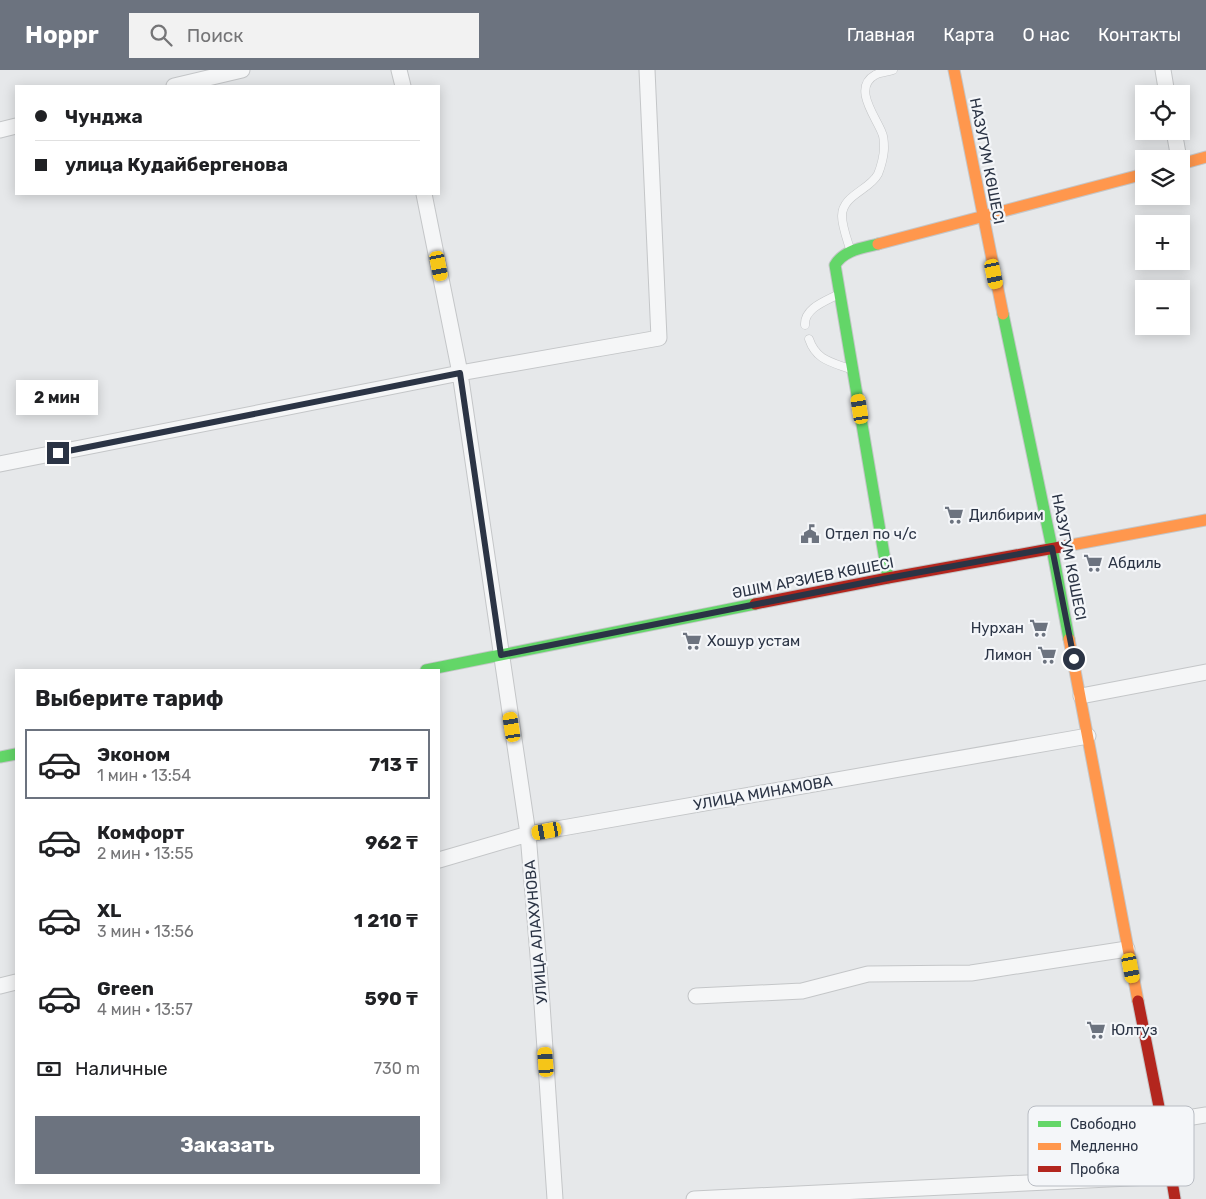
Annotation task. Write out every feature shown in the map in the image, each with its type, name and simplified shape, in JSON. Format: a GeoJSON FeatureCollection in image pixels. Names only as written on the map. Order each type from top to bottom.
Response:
{"type":"FeatureCollection","features":[{"type":"Feature","properties":{"kind":"street"},"geometry":{"type":"LineString","coordinates":[[177,85],[209,74],[242,70]]}},
{"type":"Feature","properties":{"kind":"street"},"geometry":{"type":"LineString","coordinates":[[399,70],[403,85]]}},
{"type":"Feature","properties":{"kind":"street"},"geometry":{"type":"LineString","coordinates":[[0,464],[460,373],[659,338],[647,70]]}},
{"type":"Feature","properties":{"kind":"street","name":"НАЗУГУМ КӨШЕСІ"},"geometry":{"type":"LineString","coordinates":[[954,70],[982,216],[1052,548],[1127,949],[1159,1106]]}},
{"type":"Feature","properties":{"kind":"street"},"geometry":{"type":"LineString","coordinates":[[1163,70],[1166,85]]}},
{"type":"Feature","properties":{"kind":"street"},"geometry":{"type":"LineString","coordinates":[[0,130],[15,126]]}},
{"type":"Feature","properties":{"kind":"street"},"geometry":{"type":"LineString","coordinates":[[1190,161],[1206,157]]}},
{"type":"Feature","properties":{"kind":"street"},"geometry":{"type":"LineString","coordinates":[[888,578],[835,265],[839,258],[850,251],[1135,176]]}},
{"type":"Feature","properties":{"kind":"street","name":"УЛИЦА АЛАХУНОВА"},"geometry":{"type":"LineString","coordinates":[[424,195],[460,373],[528,834],[555,1199]]}},
{"type":"Feature","properties":{"kind":"street","name":"ӘШІМ АРЗИЕВ КӨШЕСІ"},"geometry":{"type":"LineString","coordinates":[[431,669],[888,578],[1205,519]]}},
{"type":"Feature","properties":{"kind":"street"},"geometry":{"type":"LineString","coordinates":[[1081,696],[1206,672]]}},
{"type":"Feature","properties":{"kind":"street","name":"УЛИЦА МИНАМОВА"},"geometry":{"type":"LineString","coordinates":[[440,860],[528,834],[1088,736]]}},
{"type":"Feature","properties":{"kind":"street"},"geometry":{"type":"LineString","coordinates":[[0,757],[15,754]]}},
{"type":"Feature","properties":{"kind":"street"},"geometry":{"type":"LineString","coordinates":[[696,996],[802,991],[868,974],[971,973],[1127,949]]}},
{"type":"Feature","properties":{"kind":"street"},"geometry":{"type":"LineString","coordinates":[[0,986],[15,982]]}},
{"type":"Feature","properties":{"kind":"street"},"geometry":{"type":"LineString","coordinates":[[694,1199],[1028,1183]]}},
{"type":"Feature","properties":{"kind":"street","name":"НАЗУГУМ КӨШЕСІ"},"geometry":{"type":"LineString","coordinates":[[1173,1186],[1175,1199]]}},
{"type":"Feature","properties":{"kind":"lane"},"geometry":{"type":"LineString","coordinates":[[850,251],[842,216],[844,206],[878,174],[884,149],[883,135],[865,97],[865,87],[870,79],[876,75],[893,70]]}},
{"type":"Feature","properties":{"kind":"lane"},"geometry":{"type":"LineString","coordinates":[[805,324],[806,315],[812,309],[840,294]]}},
{"type":"Feature","properties":{"kind":"lane"},"geometry":{"type":"LineString","coordinates":[[810,339],[812,348],[817,354],[827,361],[854,371]]}},
{"type":"Feature","properties":{"kind":"traffic: fast"},"geometry":{"type":"LineString","coordinates":[[878,244],[848,253],[835,265],[888,578]]}},
{"type":"Feature","properties":{"kind":"traffic: fast"},"geometry":{"type":"LineString","coordinates":[[1003,314],[1069,639]]}},
{"type":"Feature","properties":{"kind":"traffic: fast"},"geometry":{"type":"LineString","coordinates":[[431,669],[755,604]]}},
{"type":"Feature","properties":{"kind":"traffic: fast"},"geometry":{"type":"LineString","coordinates":[[0,757],[15,754]]}},
{"type":"Feature","properties":{"kind":"traffic: slow"},"geometry":{"type":"LineString","coordinates":[[954,70],[1003,314]]}},
{"type":"Feature","properties":{"kind":"traffic: slow"},"geometry":{"type":"LineString","coordinates":[[1190,161],[1206,157]]}},
{"type":"Feature","properties":{"kind":"traffic: slow"},"geometry":{"type":"LineString","coordinates":[[878,244],[1135,176]]}},
{"type":"Feature","properties":{"kind":"traffic: slow"},"geometry":{"type":"LineString","coordinates":[[1066,546],[1206,520]]}},
{"type":"Feature","properties":{"kind":"traffic: slow"},"geometry":{"type":"LineString","coordinates":[[1069,639],[1138,1001]]}},
{"type":"Feature","properties":{"kind":"traffic: jam"},"geometry":{"type":"LineString","coordinates":[[755,604],[1066,546]]}},
{"type":"Feature","properties":{"kind":"traffic: jam"},"geometry":{"type":"LineString","coordinates":[[1138,1001],[1159,1106]]}},
{"type":"Feature","properties":{"kind":"traffic: jam"},"geometry":{"type":"LineString","coordinates":[[1173,1186],[1175,1199]]}},
{"type":"Feature","properties":{"kind":"place","name":"Дилбирим"},"geometry":{"type":"Point","coordinates":[954,515]}},
{"type":"Feature","properties":{"kind":"place","name":"Отдел по ч/с"},"geometry":{"type":"Point","coordinates":[810,534]}},
{"type":"Feature","properties":{"kind":"place","name":"Абдиль"},"geometry":{"type":"Point","coordinates":[1093,563]}},
{"type":"Feature","properties":{"kind":"place","name":"Нурхан"},"geometry":{"type":"Point","coordinates":[1039,628]}},
{"type":"Feature","properties":{"kind":"place","name":"Хошур устам"},"geometry":{"type":"Point","coordinates":[692,641]}},
{"type":"Feature","properties":{"kind":"place","name":"Лимон"},"geometry":{"type":"Point","coordinates":[1047,655]}},
{"type":"Feature","properties":{"kind":"place","name":"Юлтуз"},"geometry":{"type":"Point","coordinates":[1096,1030]}},
{"type":"Feature","properties":{"kind":"route"},"geometry":{"type":"LineString","coordinates":[[58,453],[460,373],[501,655],[888,578],[1052,548],[1074,659]]}}]}
